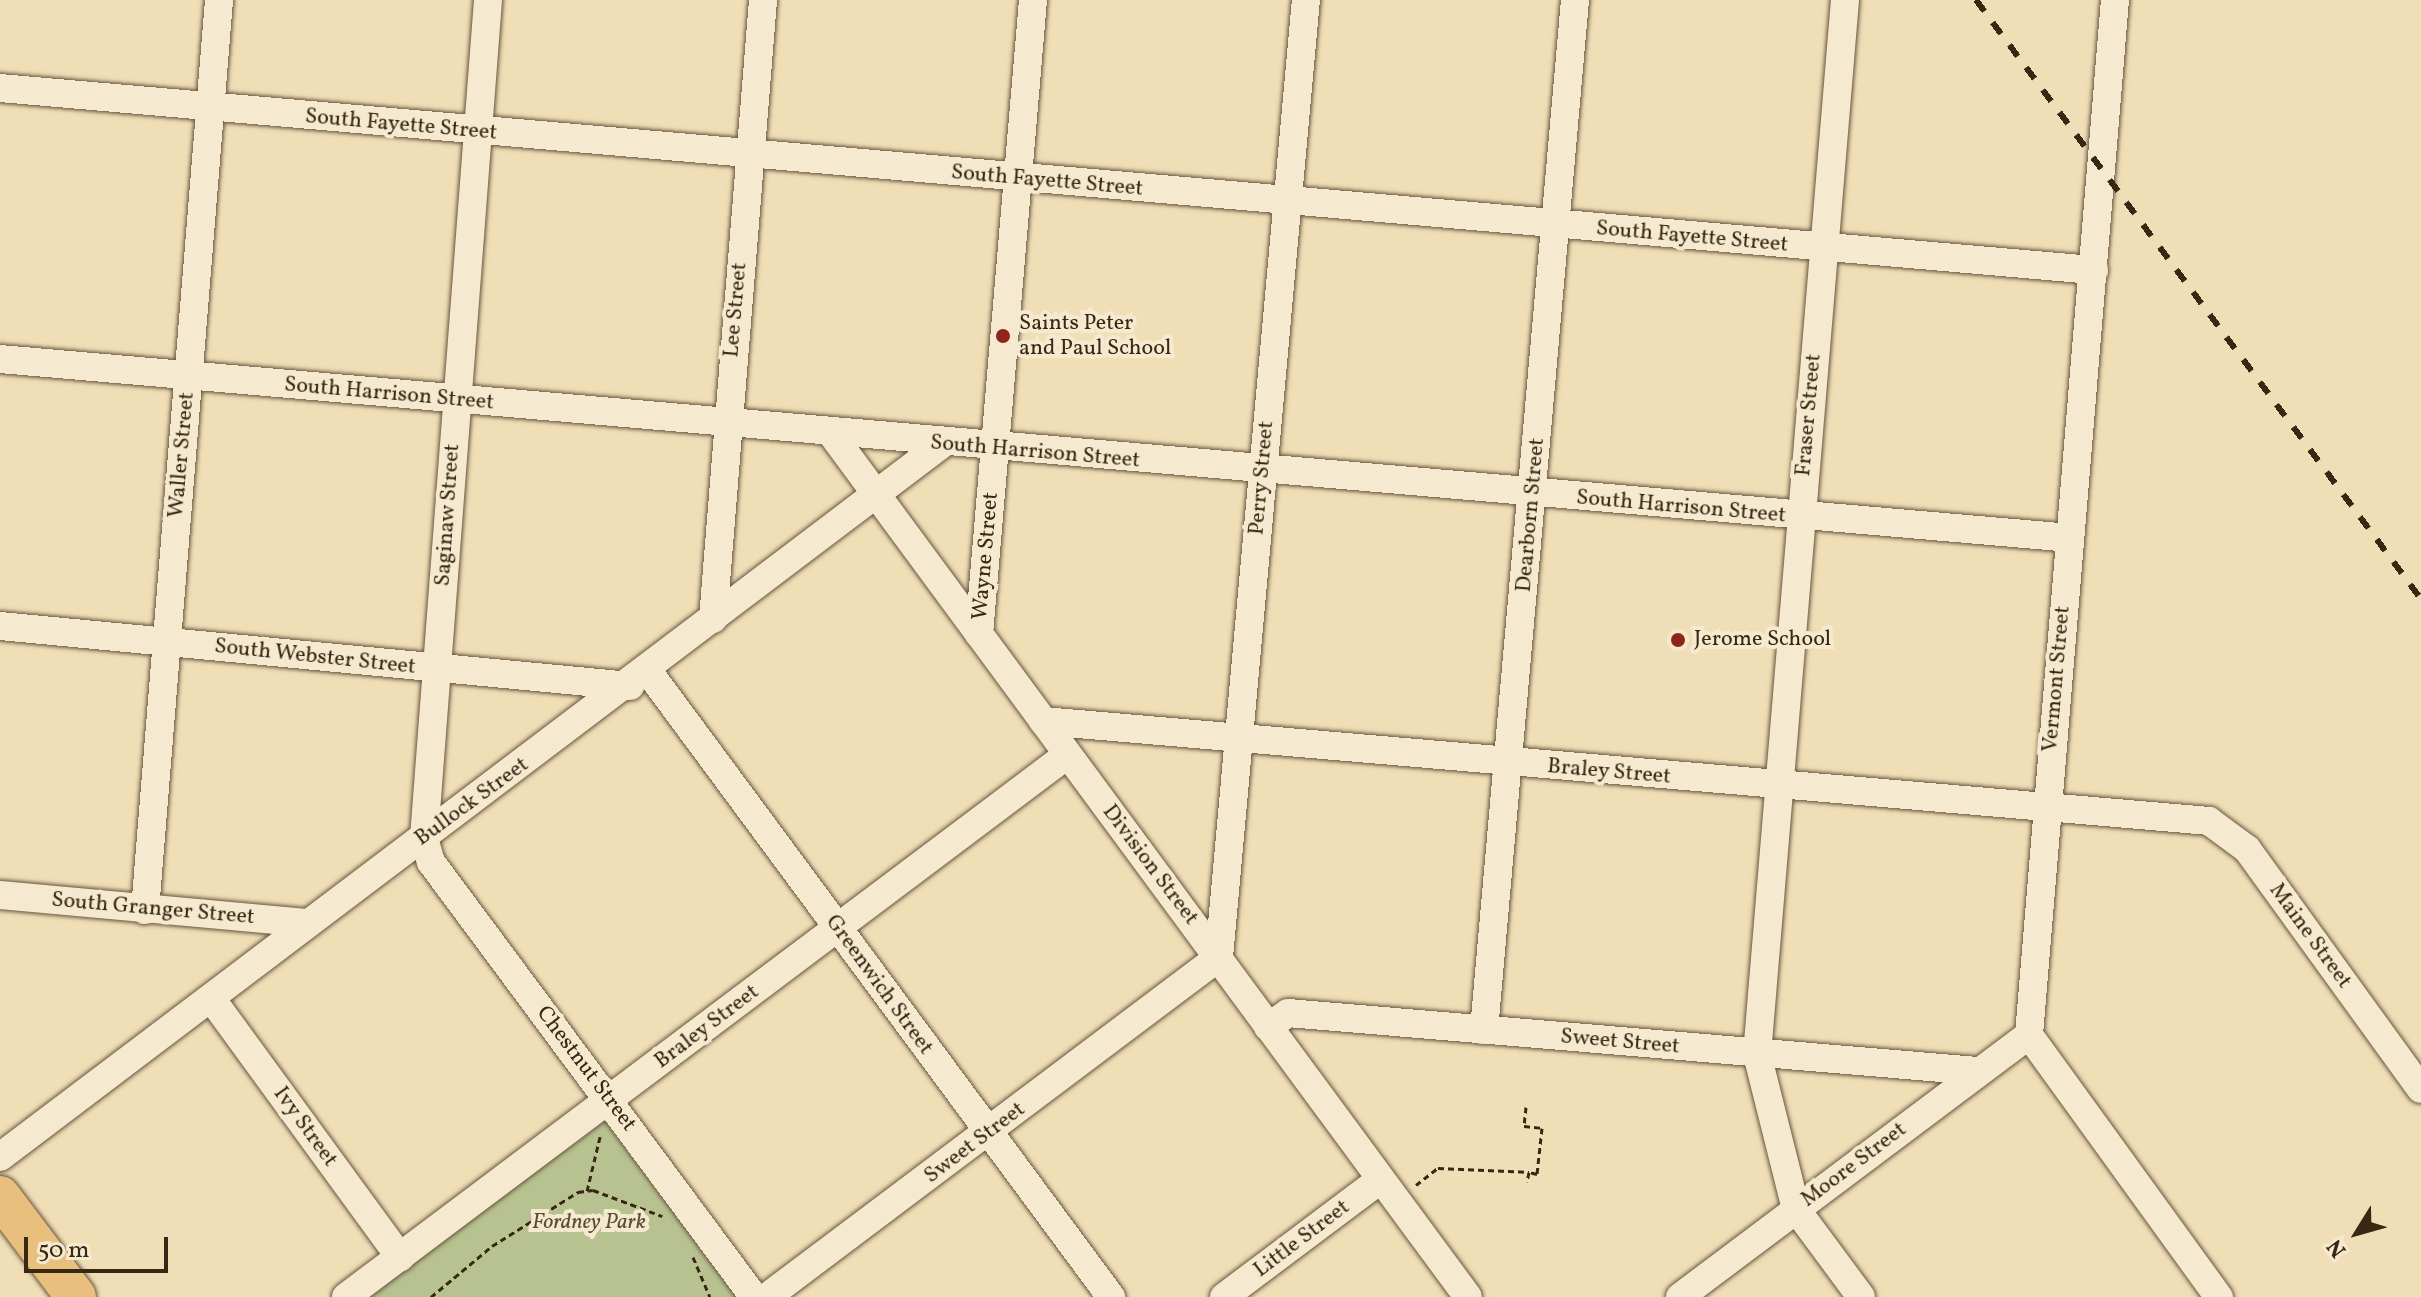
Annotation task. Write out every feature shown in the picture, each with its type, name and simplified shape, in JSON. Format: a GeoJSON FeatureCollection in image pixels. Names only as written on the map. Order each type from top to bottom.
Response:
{"type":"FeatureCollection","features":[{"type":"Feature","properties":{"kind":"highway"},"geometry":{"type":"LineString","coordinates":[[0,1196],[76,1297]]}},
{"type":"Feature","properties":{"kind":"street","name":"Waller Street"},"geometry":{"type":"LineString","coordinates":[[145,910],[219,0]]}},
{"type":"Feature","properties":{"kind":"street","name":"Saginaw Street"},"geometry":{"type":"LineString","coordinates":[[424,838],[488,0]]}},
{"type":"Feature","properties":{"kind":"street","name":"Lee Street"},"geometry":{"type":"LineString","coordinates":[[713,619],[726,424],[763,0]]}},
{"type":"Feature","properties":{"kind":"street","name":"Wayne Street"},"geometry":{"type":"LineString","coordinates":[[979,634],[1033,0]]}},
{"type":"Feature","properties":{"kind":"street","name":"Perry Street"},"geometry":{"type":"LineString","coordinates":[[1219,957],[1306,0]]}},
{"type":"Feature","properties":{"kind":"street","name":"Dearborn Street"},"geometry":{"type":"LineString","coordinates":[[1484,1030],[1575,0]]}},
{"type":"Feature","properties":{"kind":"street","name":"Fraser Street"},"geometry":{"type":"LineString","coordinates":[[1796,1209],[1757,1054],[1845,0]]}},
{"type":"Feature","properties":{"kind":"street","name":"Vermont Street"},"geometry":{"type":"LineString","coordinates":[[2029,1035],[2044,806],[2094,270],[2115,0]]}},
{"type":"Feature","properties":{"kind":"street","name":"South Fayette Street"},"geometry":{"type":"LineString","coordinates":[[0,88],[1288,203],[2094,270]]}},
{"type":"Feature","properties":{"kind":"street","name":"South Harrison Street"},"geometry":{"type":"LineString","coordinates":[[0,359],[995,449],[2070,538]]}},
{"type":"Feature","properties":{"kind":"street","name":"Division Street"},"geometry":{"type":"LineString","coordinates":[[831,433],[1468,1297]]}},
{"type":"Feature","properties":{"kind":"street","name":"Bullock Street"},"geometry":{"type":"LineString","coordinates":[[0,1157],[306,923],[639,678],[942,444]]}},
{"type":"Feature","properties":{"kind":"street","name":"South Webster Street"},"geometry":{"type":"LineString","coordinates":[[0,626],[437,668],[639,678]]}},
{"type":"Feature","properties":{"kind":"street","name":"Greenwich Street"},"geometry":{"type":"LineString","coordinates":[[639,678],[837,927],[1111,1297]]}},
{"type":"Feature","properties":{"kind":"street","name":"Braley Street"},"geometry":{"type":"LineString","coordinates":[[1043,721],[2175,818]]}},
{"type":"Feature","properties":{"kind":"street","name":"Braley Street"},"geometry":{"type":"LineString","coordinates":[[346,1297],[1067,755]]}},
{"type":"Feature","properties":{"kind":"street","name":"Maine Street"},"geometry":{"type":"LineString","coordinates":[[2175,818],[2209,821],[2247,849],[2421,1089]]}},
{"type":"Feature","properties":{"kind":"street","name":"Chestnut Street"},"geometry":{"type":"LineString","coordinates":[[424,838],[431,862],[754,1297]]}},
{"type":"Feature","properties":{"kind":"street","name":"South Granger Street"},"geometry":{"type":"LineString","coordinates":[[0,895],[306,923]]}},
{"type":"Feature","properties":{"kind":"street","name":"Sweet Street"},"geometry":{"type":"LineString","coordinates":[[767,1297],[988,1134],[1219,957]]}},
{"type":"Feature","properties":{"kind":"street","name":"Ivy Street"},"geometry":{"type":"LineString","coordinates":[[211,998],[400,1257]]}},
{"type":"Feature","properties":{"kind":"street","name":"Sweet Street"},"geometry":{"type":"LineString","coordinates":[[1268,1027],[1288,1013],[1977,1071]]}},
{"type":"Feature","properties":{"kind":"street","name":"Moore Street"},"geometry":{"type":"LineString","coordinates":[[1680,1297],[1977,1071],[2029,1035]]}},
{"type":"Feature","properties":{"kind":"street"},"geometry":{"type":"LineString","coordinates":[[2029,1035],[2219,1297]]}},
{"type":"Feature","properties":{"kind":"street","name":"Little Street"},"geometry":{"type":"LineString","coordinates":[[1224,1297],[1380,1180]]}},
{"type":"Feature","properties":{"kind":"street"},"geometry":{"type":"LineString","coordinates":[[1796,1209],[1861,1297]]}},
{"type":"Feature","properties":{"kind":"path"},"geometry":{"type":"LineString","coordinates":[[1416,1185],[1438,1168],[1537,1174],[1542,1128],[1524,1126],[1526,1107]]}},
{"type":"Feature","properties":{"kind":"path"},"geometry":{"type":"LineString","coordinates":[[431,1297],[492,1246],[587,1191],[607,1132]]}},
{"type":"Feature","properties":{"kind":"path"},"geometry":{"type":"LineString","coordinates":[[1527,1182],[1529,1172]]}},
{"type":"Feature","properties":{"kind":"path"},"geometry":{"type":"LineString","coordinates":[[587,1191],[657,1209],[665,1220]]}},
{"type":"Feature","properties":{"kind":"path"},"geometry":{"type":"LineString","coordinates":[[690,1250],[710,1297]]}},
{"type":"Feature","properties":{"kind":"green space","name":"Fordney Park"},"geometry":{"type":"Polygon","coordinates":[[[605,1121],[736,1297],[368,1297],[605,1121]]]}},
{"type":"Feature","properties":{"kind":"railway"},"geometry":{"type":"LineString","coordinates":[[1976,0],[2421,599]]}},
{"type":"Feature","properties":{"kind":"place","name":"Saints Peter and Paul School"},"geometry":{"type":"Point","coordinates":[1003,336]}},
{"type":"Feature","properties":{"kind":"place","name":"Jerome School"},"geometry":{"type":"Point","coordinates":[1678,640]}}]}
